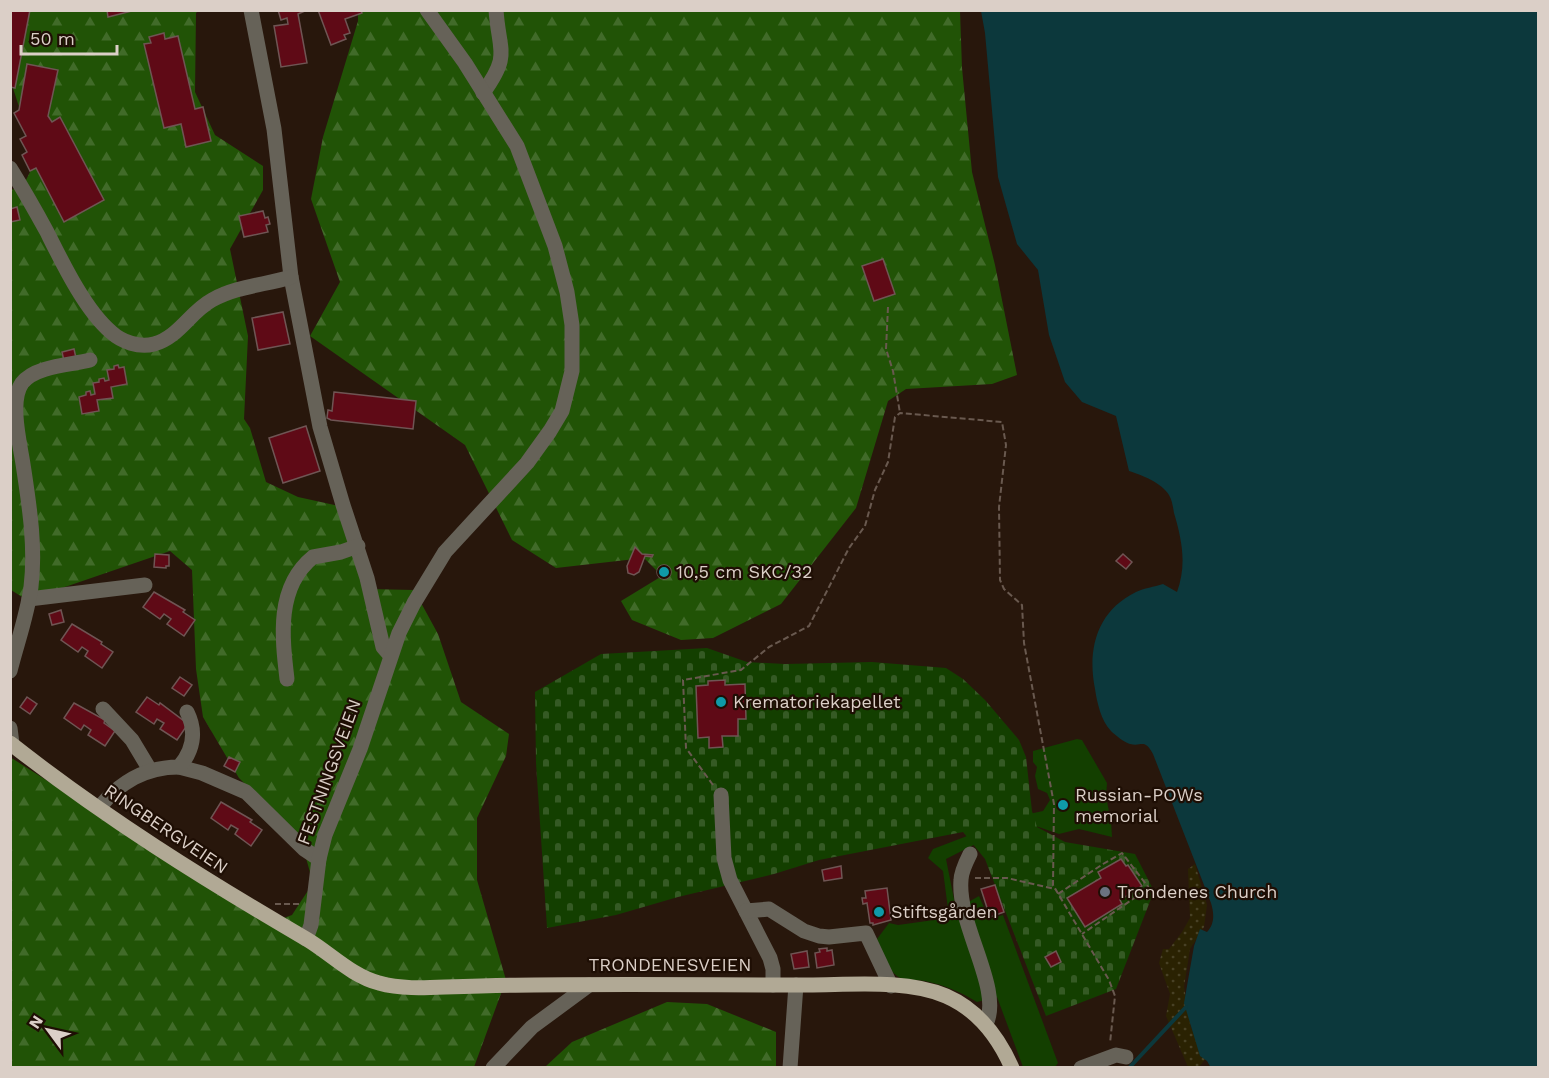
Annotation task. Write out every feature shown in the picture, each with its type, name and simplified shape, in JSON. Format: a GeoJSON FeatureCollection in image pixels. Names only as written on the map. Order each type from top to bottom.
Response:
{"type":"FeatureCollection","features":[{"type":"Feature","properties":{"kind":"main road","name":"RINGBERGVEIEN"},"geometry":{"type":"LineString","coordinates":[[11,744],[99,808],[262,914],[306,939]]}},
{"type":"Feature","properties":{"kind":"main road","name":"TRONDENESVEIEN"},"geometry":{"type":"LineString","coordinates":[[306,939],[359,975],[390,986],[421,988],[796,985],[891,986],[918,989],[944,995],[968,1009],[986,1024],[996,1036],[1012,1068]]}},
{"type":"Feature","properties":{"kind":"street"},"geometry":{"type":"LineString","coordinates":[[251,10],[274,129],[291,277],[320,427],[343,505],[358,546],[383,647],[390,656]]}},
{"type":"Feature","properties":{"kind":"street","name":"FESTNINGSVEIEN"},"geometry":{"type":"LineString","coordinates":[[306,939],[311,925],[319,859],[325,835],[360,749],[390,656],[414,603],[445,552],[527,464],[562,411],[571,377],[573,351],[570,309],[555,246],[516,146],[465,63],[427,10]]}},
{"type":"Feature","properties":{"kind":"street"},"geometry":{"type":"LineString","coordinates":[[483,93],[496,75],[502,60],[496,10]]}},
{"type":"Feature","properties":{"kind":"street"},"geometry":{"type":"LineString","coordinates":[[10,168],[74,283],[105,326],[124,340],[139,345],[154,344],[178,331],[213,300],[240,288],[291,277]]}},
{"type":"Feature","properties":{"kind":"street"},"geometry":{"type":"LineString","coordinates":[[10,671],[29,599],[33,569],[32,535],[17,414],[18,397],[22,384],[29,376],[41,370],[90,360]]}},
{"type":"Feature","properties":{"kind":"street"},"geometry":{"type":"LineString","coordinates":[[287,679],[283,645],[284,612],[297,577],[313,557],[358,546]]}},
{"type":"Feature","properties":{"kind":"street"},"geometry":{"type":"LineString","coordinates":[[29,599],[145,585]]}},
{"type":"Feature","properties":{"kind":"street"},"geometry":{"type":"LineString","coordinates":[[103,709],[132,740],[150,770]]}},
{"type":"Feature","properties":{"kind":"street"},"geometry":{"type":"LineString","coordinates":[[179,767],[189,757],[193,735],[192,723],[186,712]]}},
{"type":"Feature","properties":{"kind":"street"},"geometry":{"type":"LineString","coordinates":[[10,728],[11,744]]}},
{"type":"Feature","properties":{"kind":"street"},"geometry":{"type":"LineString","coordinates":[[99,808],[120,786],[150,770],[179,767],[193,770],[225,781],[246,792],[304,849],[319,859]]}},
{"type":"Feature","properties":{"kind":"street"},"geometry":{"type":"LineString","coordinates":[[721,795],[724,858],[730,880],[770,958],[773,985]]}},
{"type":"Feature","properties":{"kind":"street"},"geometry":{"type":"LineString","coordinates":[[970,854],[960,879],[963,910],[991,999],[991,1013],[986,1024]]}},
{"type":"Feature","properties":{"kind":"street"},"geometry":{"type":"LineString","coordinates":[[746,911],[769,909],[804,931],[819,936],[866,933],[891,986]]}},
{"type":"Feature","properties":{"kind":"street"},"geometry":{"type":"LineString","coordinates":[[493,1068],[532,1027],[589,985]]}},
{"type":"Feature","properties":{"kind":"street"},"geometry":{"type":"LineString","coordinates":[[790,1068],[796,985]]}},
{"type":"Feature","properties":{"kind":"street"},"geometry":{"type":"LineString","coordinates":[[1081,1068],[1121,1055],[1126,1057]]}},
{"type":"Feature","properties":{"kind":"path"},"geometry":{"type":"LineString","coordinates":[[888,307],[886,349],[893,371],[900,413]]}},
{"type":"Feature","properties":{"kind":"path"},"geometry":{"type":"LineString","coordinates":[[721,795],[686,748],[683,680],[741,670],[769,647],[809,626],[849,548],[865,526],[875,490],[888,462],[896,417],[900,413]]}},
{"type":"Feature","properties":{"kind":"path"},"geometry":{"type":"LineString","coordinates":[[900,413],[1002,422],[1005,445],[999,507],[1000,580],[1004,589],[1022,605],[1024,643],[1054,804],[1052,855],[1054,889],[1109,980],[1115,996],[1109,1058]]}},
{"type":"Feature","properties":{"kind":"path"},"geometry":{"type":"LineString","coordinates":[[1058,894],[1122,853],[1149,888],[1081,934]]}},
{"type":"Feature","properties":{"kind":"path"},"geometry":{"type":"LineString","coordinates":[[960,879],[1007,878],[1054,889]]}},
{"type":"Feature","properties":{"kind":"path"},"geometry":{"type":"LineString","coordinates":[[262,914],[266,907],[276,904],[314,904]]}},
{"type":"Feature","properties":{"kind":"green space"},"geometry":{"type":"Polygon","coordinates":[[[11,11],[198,11],[196,13],[195,92],[215,135],[263,166],[263,190],[230,249],[248,336],[244,419],[250,428],[266,482],[298,497],[339,506],[368,589],[414,590],[438,634],[461,702],[509,734],[506,756],[477,818],[477,880],[506,980],[474,1067],[10,1066],[10,757],[270,923],[292,915],[313,883],[301,840],[239,778],[203,717],[196,669],[192,570],[170,551],[27,600],[11,590],[11,190],[23,186],[36,160],[11,86],[11,11]]]}},
{"type":"Feature","properties":{"kind":"green space"},"geometry":{"type":"Polygon","coordinates":[[[358,11],[960,11],[962,68],[972,172],[995,265],[1017,375],[992,384],[906,389],[888,401],[856,508],[781,604],[713,638],[681,640],[632,620],[621,601],[662,576],[644,558],[556,568],[512,540],[465,445],[310,336],[340,282],[311,199],[323,137],[358,21],[358,11]]]}},
{"type":"Feature","properties":{"kind":"green space"},"geometry":{"type":"Polygon","coordinates":[[[707,648],[747,662],[785,664],[872,662],[946,668],[963,679],[985,700],[1019,740],[1026,757],[1032,811],[1037,827],[1065,842],[1135,854],[1154,891],[1116,989],[1046,1016],[985,859],[963,832],[819,860],[616,915],[547,928],[536,763],[535,692],[601,654],[707,648]]]}},
{"type":"Feature","properties":{"kind":"green space"},"geometry":{"type":"Polygon","coordinates":[[[1077,739],[1082,740],[1107,783],[1106,797],[1112,837],[1079,829],[1059,834],[1021,821],[946,859],[956,909],[979,896],[989,919],[1003,915],[1058,1063],[1055,1067],[1023,1067],[997,997],[977,1002],[939,985],[900,978],[887,964],[877,939],[889,923],[898,925],[941,919],[948,909],[943,871],[928,858],[933,849],[1019,816],[1043,811],[1050,800],[1047,793],[1038,789],[1035,776],[1037,767],[1033,762],[1033,751],[1077,739]]]}},
{"type":"Feature","properties":{"kind":"green space"},"geometry":{"type":"Polygon","coordinates":[[[667,1002],[707,1004],[776,1032],[776,1067],[545,1067],[572,1042],[667,1002]]]}},
{"type":"Feature","properties":{"kind":"sand"},"geometry":{"type":"Polygon","coordinates":[[[1195,864],[1207,905],[1204,927],[1190,949],[1184,987],[1191,1028],[1207,1057],[1199,1067],[1188,1067],[1166,1016],[1170,994],[1159,963],[1163,949],[1169,949],[1190,918],[1188,869],[1195,864]]]}},
{"type":"Feature","properties":{"kind":"water"},"geometry":{"type":"Polygon","coordinates":[[[981,11],[1538,11],[1538,1067],[1211,1068],[1200,1056],[1184,1003],[1194,946],[1200,929],[1207,932],[1213,922],[1211,903],[1153,754],[1143,744],[1134,745],[1117,737],[1108,727],[1098,705],[1093,674],[1094,646],[1104,620],[1112,610],[1136,592],[1163,584],[1177,592],[1183,562],[1179,533],[1172,501],[1166,491],[1151,480],[1129,471],[1116,416],[1082,402],[1065,382],[1049,335],[1038,270],[1017,244],[998,177],[981,11]]]}},
{"type":"Feature","properties":{"kind":"building"},"geometry":{"type":"Polygon","coordinates":[[[10,10],[30,10],[15,88],[10,87],[10,10]]]}},
{"type":"Feature","properties":{"kind":"building"},"geometry":{"type":"Polygon","coordinates":[[[107,10],[132,10],[132,11],[108,17],[107,10]]]}},
{"type":"Feature","properties":{"kind":"building"},"geometry":{"type":"Polygon","coordinates":[[[278,10],[307,10],[298,14],[307,63],[281,67],[274,26],[288,24],[287,18],[281,20],[278,10]]]}},
{"type":"Feature","properties":{"kind":"building"},"geometry":{"type":"Polygon","coordinates":[[[318,10],[361,10],[362,13],[345,19],[350,33],[344,35],[346,39],[331,45],[318,10]]]}},
{"type":"Feature","properties":{"kind":"building"},"geometry":{"type":"Polygon","coordinates":[[[164,33],[165,39],[178,36],[195,109],[203,107],[211,141],[186,147],[181,124],[164,128],[144,44],[151,43],[149,37],[164,33]]]}},
{"type":"Feature","properties":{"kind":"building"},"geometry":{"type":"Polygon","coordinates":[[[27,64],[58,70],[48,116],[52,122],[60,117],[104,200],[64,222],[36,168],[30,171],[22,155],[27,152],[20,139],[26,136],[14,113],[19,110],[27,64]]]}},
{"type":"Feature","properties":{"kind":"building"},"geometry":{"type":"Polygon","coordinates":[[[17,207],[20,220],[10,222],[10,209],[17,207]]]}},
{"type":"Feature","properties":{"kind":"building"},"geometry":{"type":"Polygon","coordinates":[[[263,211],[270,224],[266,225],[268,232],[244,237],[239,216],[263,211]]]}},
{"type":"Feature","properties":{"kind":"building"},"geometry":{"type":"Polygon","coordinates":[[[883,259],[895,294],[874,301],[862,266],[883,259]]]}},
{"type":"Feature","properties":{"kind":"building"},"geometry":{"type":"Polygon","coordinates":[[[283,312],[290,344],[258,350],[252,318],[283,312]]]}},
{"type":"Feature","properties":{"kind":"building"},"geometry":{"type":"Polygon","coordinates":[[[74,349],[76,358],[64,361],[62,352],[74,349]]]}},
{"type":"Feature","properties":{"kind":"building"},"geometry":{"type":"Polygon","coordinates":[[[118,365],[119,368],[124,367],[127,384],[111,387],[113,398],[97,400],[99,411],[82,414],[79,397],[90,391],[91,395],[95,394],[93,383],[104,378],[105,381],[109,380],[107,370],[114,369],[114,366],[118,365]]]}},
{"type":"Feature","properties":{"kind":"building"},"geometry":{"type":"Polygon","coordinates":[[[334,392],[416,401],[413,429],[331,420],[327,418],[328,410],[332,411],[334,392]]]}},
{"type":"Feature","properties":{"kind":"building"},"geometry":{"type":"Polygon","coordinates":[[[306,426],[320,471],[283,483],[269,438],[306,426]]]}},
{"type":"Feature","properties":{"kind":"building"},"geometry":{"type":"Polygon","coordinates":[[[635,547],[642,554],[653,555],[652,557],[645,556],[639,572],[634,575],[628,573],[627,566],[635,547]]]}},
{"type":"Feature","properties":{"kind":"building"},"geometry":{"type":"Polygon","coordinates":[[[155,554],[169,555],[169,566],[154,567],[155,554]]]}},
{"type":"Feature","properties":{"kind":"building"},"geometry":{"type":"Polygon","coordinates":[[[1123,554],[1132,562],[1126,569],[1116,561],[1123,554]]]}},
{"type":"Feature","properties":{"kind":"building","name":"10,5 cm SKC/32"},"geometry":{"type":"Polygon","coordinates":[[[664,565],[669,567],[671,572],[669,577],[664,579],[659,577],[657,572],[659,567],[664,565]]]}},
{"type":"Feature","properties":{"kind":"building"},"geometry":{"type":"Polygon","coordinates":[[[154,592],[185,610],[183,612],[195,620],[184,636],[167,624],[171,619],[164,614],[160,619],[143,607],[154,592]]]}},
{"type":"Feature","properties":{"kind":"building"},"geometry":{"type":"Polygon","coordinates":[[[61,610],[64,622],[52,625],[49,614],[61,610]]]}},
{"type":"Feature","properties":{"kind":"building"},"geometry":{"type":"Polygon","coordinates":[[[72,624],[102,642],[101,644],[113,652],[102,668],[85,656],[88,651],[82,647],[78,652],[61,640],[72,624]]]}},
{"type":"Feature","properties":{"kind":"building"},"geometry":{"type":"Polygon","coordinates":[[[180,677],[192,685],[184,696],[172,688],[180,677]]]}},
{"type":"Feature","properties":{"kind":"building","name":"Krematoriekapellet"},"geometry":{"type":"Polygon","coordinates":[[[725,680],[725,685],[745,684],[746,719],[738,719],[738,736],[722,736],[723,747],[709,748],[709,737],[698,738],[696,686],[708,685],[708,681],[725,680]]]}},
{"type":"Feature","properties":{"kind":"building"},"geometry":{"type":"Polygon","coordinates":[[[27,697],[37,704],[30,714],[20,707],[27,697]]]}},
{"type":"Feature","properties":{"kind":"building"},"geometry":{"type":"Polygon","coordinates":[[[147,697],[159,705],[160,703],[188,724],[177,740],[160,729],[164,723],[157,719],[154,724],[136,712],[147,697]]]}},
{"type":"Feature","properties":{"kind":"building"},"geometry":{"type":"Polygon","coordinates":[[[74,703],[105,720],[104,723],[115,731],[105,746],[88,735],[91,730],[84,725],[81,730],[64,718],[74,703]]]}},
{"type":"Feature","properties":{"kind":"building"},"geometry":{"type":"Polygon","coordinates":[[[229,757],[240,762],[235,772],[224,766],[229,757]]]}},
{"type":"Feature","properties":{"kind":"building"},"geometry":{"type":"Polygon","coordinates":[[[221,802],[252,820],[250,822],[262,830],[251,846],[235,834],[238,829],[231,825],[228,830],[211,818],[221,802]]]}},
{"type":"Feature","properties":{"kind":"building","name":"Trondenes Church"},"geometry":{"type":"Polygon","coordinates":[[[1121,859],[1126,866],[1128,865],[1142,886],[1120,900],[1122,904],[1085,927],[1067,898],[1101,878],[1098,872],[1121,859]]]}},
{"type":"Feature","properties":{"kind":"building"},"geometry":{"type":"Polygon","coordinates":[[[841,866],[842,878],[824,881],[822,870],[841,866]]]}},
{"type":"Feature","properties":{"kind":"building"},"geometry":{"type":"Polygon","coordinates":[[[995,885],[1004,912],[990,917],[981,889],[995,885]]]}},
{"type":"Feature","properties":{"kind":"building","name":"Stiftsgården"},"geometry":{"type":"Polygon","coordinates":[[[887,888],[891,920],[873,925],[870,923],[867,903],[863,904],[862,898],[866,898],[865,891],[887,888]]]}},
{"type":"Feature","properties":{"kind":"building"},"geometry":{"type":"Polygon","coordinates":[[[827,948],[827,951],[832,950],[834,965],[817,968],[815,953],[820,952],[819,949],[827,948]]]}},
{"type":"Feature","properties":{"kind":"building"},"geometry":{"type":"Polygon","coordinates":[[[807,951],[809,967],[794,969],[791,954],[807,951]]]}},
{"type":"Feature","properties":{"kind":"building"},"geometry":{"type":"Polygon","coordinates":[[[1056,951],[1061,962],[1051,967],[1045,957],[1056,951]]]}},
{"type":"Feature","properties":{"kind":"waterway"},"geometry":{"type":"LineString","coordinates":[[1129,1068],[1186,1007]]}},
{"type":"Feature","properties":{"kind":"place","name":"10,5 cm SKC/32"},"geometry":{"type":"Point","coordinates":[664,572]}},
{"type":"Feature","properties":{"kind":"place","name":"Krematoriekapellet"},"geometry":{"type":"Point","coordinates":[721,702]}},
{"type":"Feature","properties":{"kind":"place","name":"Russian-POWs memorial"},"geometry":{"type":"Point","coordinates":[1063,805]}},
{"type":"Feature","properties":{"kind":"place","name":"Trondenes Church"},"geometry":{"type":"Point","coordinates":[1105,892]}},
{"type":"Feature","properties":{"kind":"place","name":"Stiftsgården"},"geometry":{"type":"Point","coordinates":[879,912]}}]}
